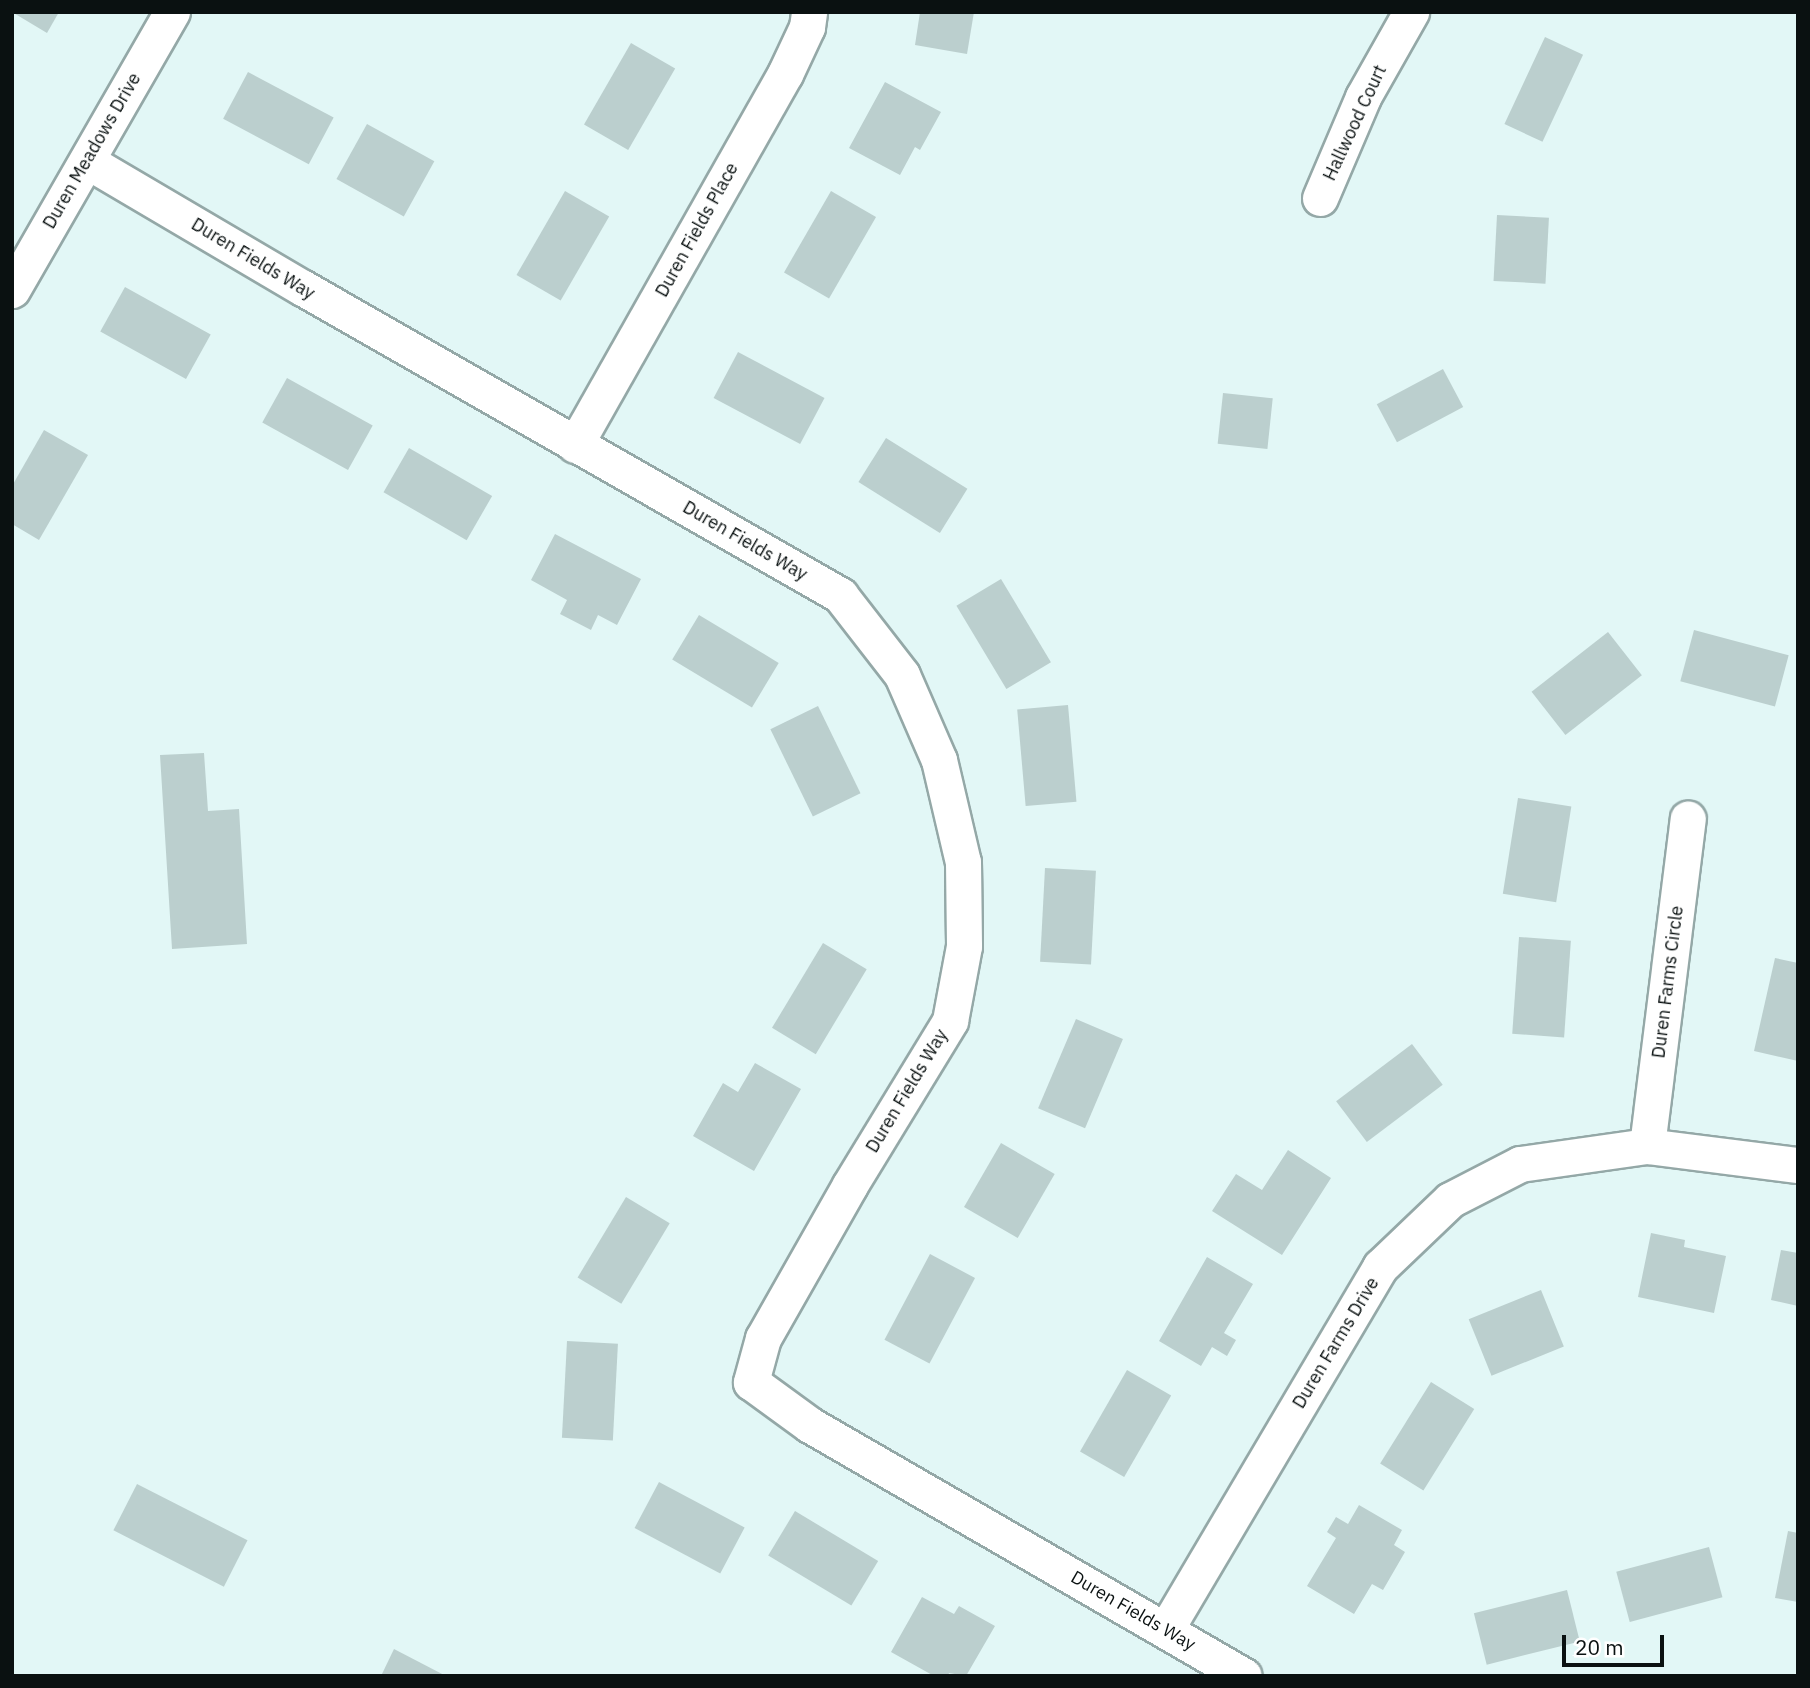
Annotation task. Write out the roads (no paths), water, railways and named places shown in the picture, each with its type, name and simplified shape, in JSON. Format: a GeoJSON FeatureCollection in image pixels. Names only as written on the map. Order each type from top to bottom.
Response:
{"type":"FeatureCollection","features":[{"type":"Feature","properties":{"kind":"street","name":"Duren Meadows Drive"},"geometry":{"type":"LineString","coordinates":[[12,290],[172,12]]}},
{"type":"Feature","properties":{"kind":"street","name":"Duren Fields Place"},"geometry":{"type":"LineString","coordinates":[[575,444],[785,74],[807,27],[809,12]]}},
{"type":"Feature","properties":{"kind":"street","name":"Hallwood Court"},"geometry":{"type":"LineString","coordinates":[[1321,198],[1363,97],[1411,12]]}},
{"type":"Feature","properties":{"kind":"street","name":"Duren Fields Way"},"geometry":{"type":"LineString","coordinates":[[88,161],[840,595],[902,676],[939,760],[964,862],[964,946],[950,1021],[850,1185],[763,1338],[751,1382],[810,1425],[1244,1676]]}},
{"type":"Feature","properties":{"kind":"street","name":"Duren Farms Circle"},"geometry":{"type":"LineString","coordinates":[[1647,1146],[1688,819]]}},
{"type":"Feature","properties":{"kind":"street","name":"Duren Farms Drive"},"geometry":{"type":"LineString","coordinates":[[1166,1629],[1380,1267],[1450,1200],[1520,1164],[1647,1146],[1798,1165]]}}]}
